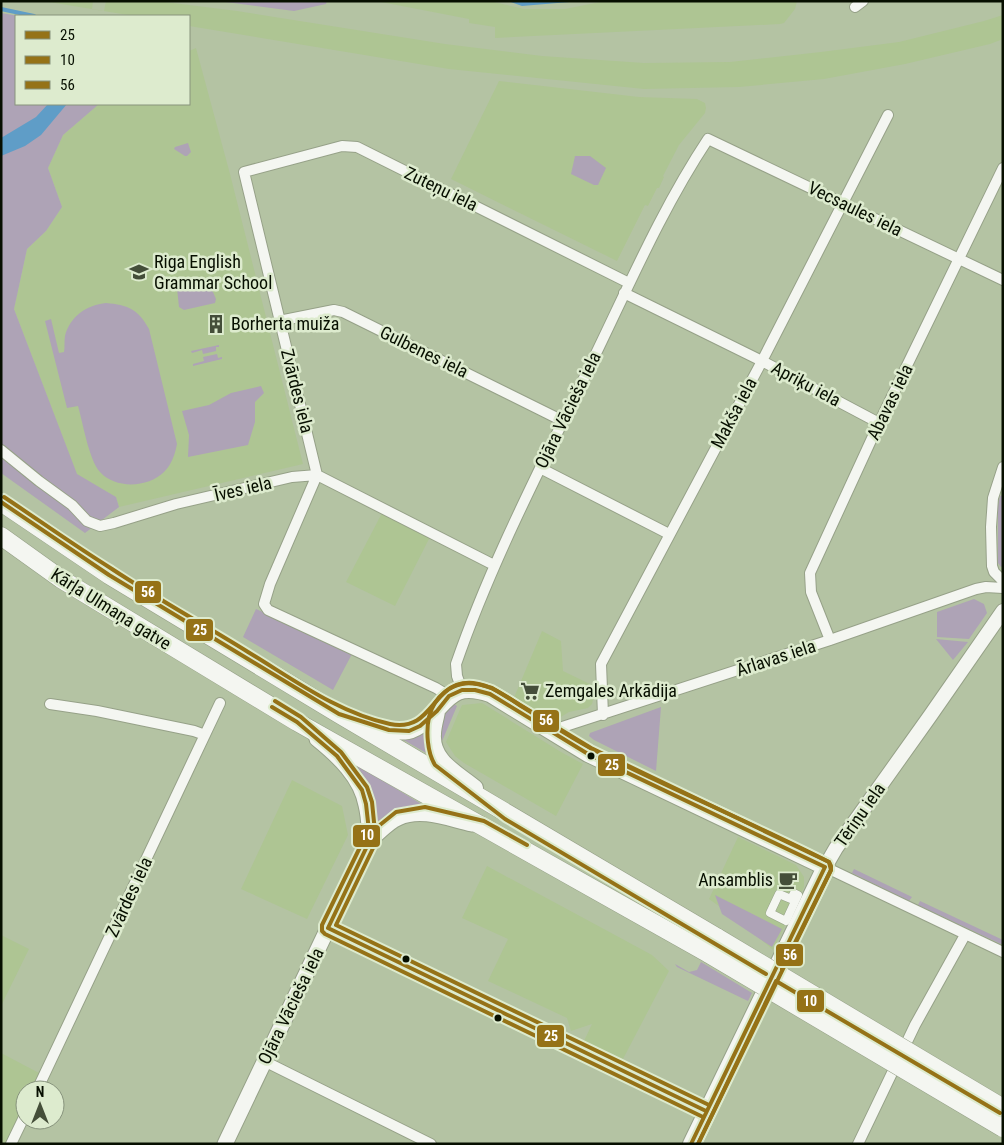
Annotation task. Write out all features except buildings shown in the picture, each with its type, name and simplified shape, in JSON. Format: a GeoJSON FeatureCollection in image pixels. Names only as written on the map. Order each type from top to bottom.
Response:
{"type":"FeatureCollection","features":[{"type":"Feature","properties":{"kind":"highway","name":"Kārļa Ulmaņa gatve"},"geometry":{"type":"LineString","coordinates":[[1,502],[109,576],[1003,1108]]}},
{"type":"Feature","properties":{"kind":"highway","name":"Kārļa Ulmaņa gatve"},"geometry":{"type":"LineString","coordinates":[[1,536],[61,579],[297,722],[708,954],[1003,1128]]}},
{"type":"Feature","properties":{"kind":"main road"},"geometry":{"type":"LineString","coordinates":[[339,714],[389,730],[409,731],[420,726],[455,693],[475,690],[490,694],[588,754],[825,867]]}},
{"type":"Feature","properties":{"kind":"main road"},"geometry":{"type":"LineString","coordinates":[[437,711],[432,735],[434,748],[439,760],[508,814]]}},
{"type":"Feature","properties":{"kind":"main road"},"geometry":{"type":"LineString","coordinates":[[297,722],[337,756],[362,790],[366,804],[370,840]]}},
{"type":"Feature","properties":{"kind":"main road","name":"Ojāra Vācieša iela"},"geometry":{"type":"LineString","coordinates":[[224,1144],[370,840],[398,818],[424,813],[484,827]]}},
{"type":"Feature","properties":{"kind":"main road","name":"Tēriņu iela"},"geometry":{"type":"LineString","coordinates":[[691,1144],[825,867]]}},
{"type":"Feature","properties":{"kind":"street","name":"Makša iela"},"geometry":{"type":"LineString","coordinates":[[603,715],[601,664],[762,361],[888,115]]}},
{"type":"Feature","properties":{"kind":"street","name":"Vecsaules iela"},"geometry":{"type":"LineString","coordinates":[[708,139],[1003,280]]}},
{"type":"Feature","properties":{"kind":"street","name":"Ojāra Vācieša iela"},"geometry":{"type":"LineString","coordinates":[[455,693],[456,664],[494,565],[629,283],[686,173],[708,139]]}},
{"type":"Feature","properties":{"kind":"street","name":"Zuteņu iela"},"geometry":{"type":"LineString","coordinates":[[244,172],[342,146],[357,147],[629,283]]}},
{"type":"Feature","properties":{"kind":"street","name":"Abavas iela"},"geometry":{"type":"LineString","coordinates":[[830,640],[811,592],[810,573],[879,423],[1003,168]]}},
{"type":"Feature","properties":{"kind":"street","name":"Zvārdes iela"},"geometry":{"type":"LineString","coordinates":[[244,172],[317,475]]}},
{"type":"Feature","properties":{"kind":"street","name":"Apriķu iela"},"geometry":{"type":"LineString","coordinates":[[624,293],[762,361],[879,423]]}},
{"type":"Feature","properties":{"kind":"street","name":"Gulbenes iela"},"geometry":{"type":"LineString","coordinates":[[279,321],[334,310],[343,312],[563,421]]}},
{"type":"Feature","properties":{"kind":"street","name":"Īves iela"},"geometry":{"type":"LineString","coordinates":[[1,450],[72,505],[87,521],[100,526],[176,504],[292,477],[317,475]]}},
{"type":"Feature","properties":{"kind":"street"},"geometry":{"type":"LineString","coordinates":[[1003,467],[993,498],[991,527],[992,566],[994,572],[1003,581]]}},
{"type":"Feature","properties":{"kind":"street"},"geometry":{"type":"LineString","coordinates":[[540,468],[669,534]]}},
{"type":"Feature","properties":{"kind":"street"},"geometry":{"type":"LineString","coordinates":[[455,693],[436,688],[268,610],[264,604],[270,584],[317,475],[494,565]]}},
{"type":"Feature","properties":{"kind":"street","name":"Ārlavas iela"},"geometry":{"type":"LineString","coordinates":[[550,732],[830,640],[971,591],[986,587],[1003,588]]}},
{"type":"Feature","properties":{"kind":"street","name":"Tēriņu iela"},"geometry":{"type":"LineString","coordinates":[[825,867],[836,848],[1003,611]]}},
{"type":"Feature","properties":{"kind":"street","name":"Zvārdes iela"},"geometry":{"type":"LineString","coordinates":[[42,1080],[220,703]]}},
{"type":"Feature","properties":{"kind":"street"},"geometry":{"type":"LineString","coordinates":[[50,704],[97,711],[205,735]]}},
{"type":"Feature","properties":{"kind":"street"},"geometry":{"type":"LineString","coordinates":[[825,867],[1003,952]]}},
{"type":"Feature","properties":{"kind":"street"},"geometry":{"type":"LineString","coordinates":[[328,928],[706,1111]]}},
{"type":"Feature","properties":{"kind":"street"},"geometry":{"type":"LineString","coordinates":[[858,1144],[915,1025],[965,934]]}},
{"type":"Feature","properties":{"kind":"street"},"geometry":{"type":"LineString","coordinates":[[264,1061],[431,1144]]}},
{"type":"Feature","properties":{"kind":"street"},"geometry":{"type":"LineString","coordinates":[[11,1144],[18,1130]]}},
{"type":"Feature","properties":{"kind":"shaded area"},"geometry":{"type":"Polygon","coordinates":[[[43,1],[157,1],[237,11],[445,44],[542,56],[644,63],[730,62],[899,42],[1003,15],[1003,39],[990,44],[905,64],[824,79],[739,87],[644,89],[449,69],[190,26],[190,15],[128,15],[43,1]]]}},
{"type":"Feature","properties":{"kind":"shaded area"},"geometry":{"type":"Polygon","coordinates":[[[218,1],[327,1],[326,4],[294,11],[218,1]]]}},
{"type":"Feature","properties":{"kind":"shaded area"},"geometry":{"type":"Polygon","coordinates":[[[376,1],[490,1],[524,9],[565,9],[605,1],[797,1],[795,9],[784,23],[780,24],[495,38],[495,27],[469,23],[469,19],[376,1]]]}},
{"type":"Feature","properties":{"kind":"shaded area"},"geometry":{"type":"Polygon","coordinates":[[[1,13],[15,15],[15,105],[98,105],[63,135],[48,168],[62,207],[46,231],[27,249],[14,309],[77,474],[116,497],[119,507],[85,533],[1,473],[1,13]]]}},
{"type":"Feature","properties":{"kind":"shaded area","name":"Riga English Grammar School"},"geometry":{"type":"Polygon","coordinates":[[[196,48],[230,174],[303,464],[119,507],[116,497],[77,475],[14,309],[27,249],[46,231],[62,207],[48,168],[63,135],[98,105],[190,105],[190,51],[196,48]]]}},
{"type":"Feature","properties":{"kind":"shaded area"},"geometry":{"type":"Polygon","coordinates":[[[499,81],[639,97],[697,99],[705,103],[705,113],[679,145],[659,188],[657,188],[648,206],[645,205],[617,261],[451,179],[499,81]]]}},
{"type":"Feature","properties":{"kind":"shaded area"},"geometry":{"type":"Polygon","coordinates":[[[188,143],[191,152],[187,156],[174,149],[175,147],[188,143]]]}},
{"type":"Feature","properties":{"kind":"shaded area"},"geometry":{"type":"Polygon","coordinates":[[[575,156],[590,156],[606,168],[598,185],[594,185],[571,174],[575,156]]]}},
{"type":"Feature","properties":{"kind":"shaded area"},"geometry":{"type":"Polygon","coordinates":[[[202,282],[213,292],[216,299],[215,303],[184,310],[179,307],[177,288],[202,282]]]}},
{"type":"Feature","properties":{"kind":"shaded area"},"geometry":{"type":"Polygon","coordinates":[[[106,303],[132,309],[141,317],[149,329],[177,444],[173,459],[164,472],[141,484],[123,484],[106,478],[96,466],[78,406],[67,408],[45,321],[51,319],[59,353],[64,352],[67,329],[75,317],[92,306],[106,303]]]}},
{"type":"Feature","properties":{"kind":"shaded area"},"geometry":{"type":"Polygon","coordinates":[[[219,345],[219,347],[216,347],[216,351],[203,354],[202,350],[192,353],[191,351],[219,345]]]}},
{"type":"Feature","properties":{"kind":"shaded area"},"geometry":{"type":"Polygon","coordinates":[[[217,354],[218,358],[222,357],[222,359],[193,366],[193,364],[204,361],[203,357],[217,354]]]}},
{"type":"Feature","properties":{"kind":"shaded area"},"geometry":{"type":"Polygon","coordinates":[[[261,386],[264,393],[255,402],[255,422],[248,445],[188,457],[189,435],[182,411],[209,405],[231,393],[261,386]]]}},
{"type":"Feature","properties":{"kind":"shaded area"},"geometry":{"type":"Polygon","coordinates":[[[1003,495],[1003,566],[1001,567],[998,563],[998,506],[1000,496],[1003,495]]]}},
{"type":"Feature","properties":{"kind":"shaded area"},"geometry":{"type":"Polygon","coordinates":[[[382,513],[430,537],[395,606],[346,582],[382,513]]]}},
{"type":"Feature","properties":{"kind":"shaded area"},"geometry":{"type":"Polygon","coordinates":[[[974,599],[984,604],[987,613],[969,639],[937,637],[937,612],[974,599]]]}},
{"type":"Feature","properties":{"kind":"shaded area"},"geometry":{"type":"Polygon","coordinates":[[[256,609],[353,652],[333,690],[243,637],[256,609]]]}},
{"type":"Feature","properties":{"kind":"shaded area"},"geometry":{"type":"Polygon","coordinates":[[[542,631],[561,641],[563,671],[592,685],[594,696],[592,704],[588,708],[569,712],[551,723],[513,700],[542,631]]]}},
{"type":"Feature","properties":{"kind":"shaded area"},"geometry":{"type":"Polygon","coordinates":[[[936,639],[968,642],[953,660],[936,639]]]}},
{"type":"Feature","properties":{"kind":"shaded area"},"geometry":{"type":"Polygon","coordinates":[[[482,703],[583,764],[556,816],[455,756],[446,742],[462,705],[482,703]]]}},
{"type":"Feature","properties":{"kind":"shaded area"},"geometry":{"type":"Polygon","coordinates":[[[454,704],[457,706],[440,746],[441,723],[445,714],[454,704]]]}},
{"type":"Feature","properties":{"kind":"shaded area"},"geometry":{"type":"Polygon","coordinates":[[[661,707],[656,771],[589,736],[590,733],[661,707]]]}},
{"type":"Feature","properties":{"kind":"shaded area"},"geometry":{"type":"Polygon","coordinates":[[[424,733],[428,754],[402,739],[424,733]]]}},
{"type":"Feature","properties":{"kind":"shaded area"},"geometry":{"type":"Polygon","coordinates":[[[589,743],[737,814],[736,817],[588,745],[589,743]]]}},
{"type":"Feature","properties":{"kind":"shaded area"},"geometry":{"type":"Polygon","coordinates":[[[355,764],[423,805],[398,811],[377,823],[370,792],[355,764]]]}},
{"type":"Feature","properties":{"kind":"shaded area"},"geometry":{"type":"Polygon","coordinates":[[[292,780],[342,806],[348,835],[307,919],[241,889],[292,780]]]}},
{"type":"Feature","properties":{"kind":"shaded area"},"geometry":{"type":"Polygon","coordinates":[[[738,837],[796,865],[804,877],[804,887],[773,950],[737,919],[709,899],[738,837]]]}},
{"type":"Feature","properties":{"kind":"shaded area"},"geometry":{"type":"Polygon","coordinates":[[[487,866],[652,955],[669,971],[623,1059],[584,1041],[592,1024],[571,1031],[567,1018],[488,981],[508,939],[462,918],[487,866]]]}},
{"type":"Feature","properties":{"kind":"shaded area"},"geometry":{"type":"Polygon","coordinates":[[[854,869],[912,897],[909,901],[852,873],[854,869]]]}},
{"type":"Feature","properties":{"kind":"shaded area"},"geometry":{"type":"Polygon","coordinates":[[[715,895],[782,929],[772,947],[722,914],[715,895]]]}},
{"type":"Feature","properties":{"kind":"shaded area"},"geometry":{"type":"Polygon","coordinates":[[[920,901],[1003,940],[1003,945],[918,905],[920,901]]]}},
{"type":"Feature","properties":{"kind":"shaded area"},"geometry":{"type":"Polygon","coordinates":[[[1,935],[29,949],[1,1006],[1,935]]]}},
{"type":"Feature","properties":{"kind":"shaded area"},"geometry":{"type":"Polygon","coordinates":[[[701,962],[752,993],[748,1001],[677,967],[675,964],[689,972],[697,970],[701,962]]]}},
{"type":"Feature","properties":{"kind":"shaded area"},"geometry":{"type":"Polygon","coordinates":[[[1,1053],[41,1074],[38,1080],[15,1080],[15,1127],[7,1144],[1,1144],[1,1053]]]}},
{"type":"Feature","properties":{"kind":"water"},"geometry":{"type":"Polygon","coordinates":[[[508,1],[581,1],[522,6],[508,1]]]}},
{"type":"Feature","properties":{"kind":"water"},"geometry":{"type":"Polygon","coordinates":[[[47,105],[66,105],[41,135],[25,146],[1,156],[1,138],[36,117],[47,105]]]}},
{"type":"Feature","properties":{"kind":"pier"},"geometry":{"type":"Polygon","coordinates":[[[93,1],[106,1],[104,11],[92,9],[93,1]]]}},
{"type":"Feature","properties":{"kind":"waterway"},"geometry":{"type":"LineString","coordinates":[[1,9],[29,15]]}},
{"type":"Feature","properties":{"kind":"transit line","name":"56"},"geometry":{"type":"LineString","coordinates":[[4,497],[145,590],[316,694],[352,712],[390,724],[404,725],[414,722],[423,716],[443,693],[452,687],[470,683],[492,688],[591,748],[829,862],[831,870],[698,1144]]}},
{"type":"Feature","properties":{"kind":"transit line","name":"25"},"geometry":{"type":"LineString","coordinates":[[1,502],[109,575],[339,714],[389,730],[409,731],[420,726],[437,711],[449,696],[462,690],[475,690],[490,694],[588,754],[825,867]]}},
{"type":"Feature","properties":{"kind":"transit line","name":"10"},"geometry":{"type":"LineString","coordinates":[[766,974],[505,819],[435,765],[429,748],[428,729],[431,710],[440,697],[451,688],[465,683],[480,684],[492,689],[592,749],[829,862],[831,870],[782,969]]}},
{"type":"Feature","properties":{"kind":"transit line","name":"56"},"geometry":{"type":"LineString","coordinates":[[275,701],[301,717],[341,752],[367,787],[372,802],[376,842],[336,925],[709,1105]]}},
{"type":"Feature","properties":{"kind":"transit line","name":"25"},"geometry":{"type":"LineString","coordinates":[[272,707],[297,722],[337,756],[362,790],[366,804],[370,840],[328,928]]}},
{"type":"Feature","properties":{"kind":"transit line","name":"10"},"geometry":{"type":"LineString","coordinates":[[527,845],[484,821],[425,807],[396,812],[365,837],[322,925],[322,931],[703,1117]]}},
{"type":"Feature","properties":{"kind":"transit line","name":"25"},"geometry":{"type":"LineString","coordinates":[[691,1144],[825,867]]}},
{"type":"Feature","properties":{"kind":"transit line","name":"25"},"geometry":{"type":"LineString","coordinates":[[328,928],[706,1111]]}},
{"type":"Feature","properties":{"kind":"transit line","name":"10"},"geometry":{"type":"LineString","coordinates":[[698,1144],[776,981],[1000,1113]]}},
{"type":"Feature","properties":{"kind":"place","name":"Riga English Grammar School"},"geometry":{"type":"Point","coordinates":[139,272]}},
{"type":"Feature","properties":{"kind":"place","name":"Borherta muiža"},"geometry":{"type":"Point","coordinates":[216,324]}},
{"type":"Feature","properties":{"kind":"place","name":"Zemgales Arkādija"},"geometry":{"type":"Point","coordinates":[530,691]}},
{"type":"Feature","properties":{"kind":"place","name":"Ansamblis"},"geometry":{"type":"Point","coordinates":[788,880]}}]}
